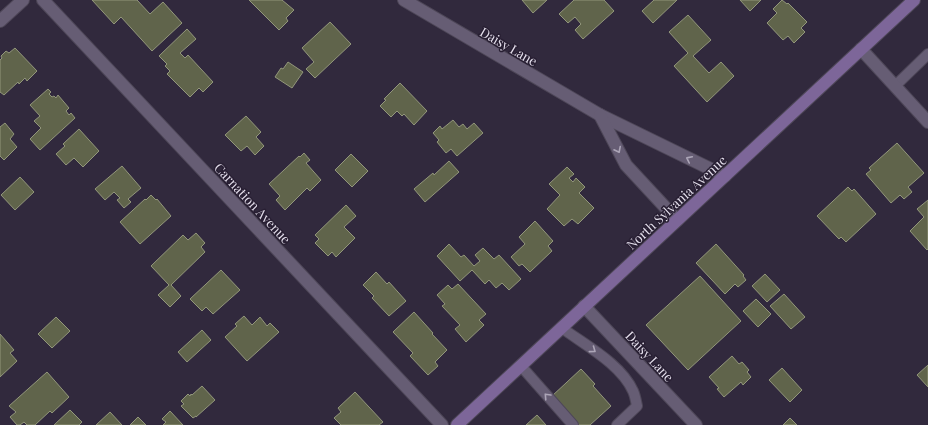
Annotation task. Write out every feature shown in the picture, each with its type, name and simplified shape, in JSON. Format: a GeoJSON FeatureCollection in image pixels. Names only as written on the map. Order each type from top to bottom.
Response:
{"type":"FeatureCollection","features":[{"type":"Feature","properties":{"kind":"main road","name":"North Sylvania Avenue"},"geometry":{"type":"LineString","coordinates":[[457,425],[914,0]]}},
{"type":"Feature","properties":{"kind":"street"},"geometry":{"type":"LineString","coordinates":[[0,21],[23,0]]}},
{"type":"Feature","properties":{"kind":"street","name":"Carnation Avenue"},"geometry":{"type":"LineString","coordinates":[[43,0],[442,425]]}},
{"type":"Feature","properties":{"kind":"street","name":"Daisy Lane"},"geometry":{"type":"LineString","coordinates":[[404,0],[600,115],[724,176]]}},
{"type":"Feature","properties":{"kind":"street"},"geometry":{"type":"LineString","coordinates":[[861,49],[928,122]]}},
{"type":"Feature","properties":{"kind":"street"},"geometry":{"type":"LineString","coordinates":[[600,115],[626,165],[677,220]]}},
{"type":"Feature","properties":{"kind":"street","name":"Daisy Lane"},"geometry":{"type":"LineString","coordinates":[[584,306],[696,425]]}},
{"type":"Feature","properties":{"kind":"lane"},"geometry":{"type":"LineString","coordinates":[[895,86],[928,54]]}},
{"type":"Feature","properties":{"kind":"lane"},"geometry":{"type":"LineString","coordinates":[[562,328],[612,364],[626,379],[634,392],[637,406],[617,425]]}},
{"type":"Feature","properties":{"kind":"lane"},"geometry":{"type":"LineString","coordinates":[[521,366],[573,425]]}},
{"type":"Feature","properties":{"kind":"building"},"geometry":{"type":"Polygon","coordinates":[[[92,0],[137,0],[150,14],[163,2],[182,23],[152,51],[121,17],[114,24],[92,0]]]}},
{"type":"Feature","properties":{"kind":"building"},"geometry":{"type":"Polygon","coordinates":[[[249,0],[282,0],[294,10],[286,18],[288,21],[279,30],[249,0]]]}},
{"type":"Feature","properties":{"kind":"building"},"geometry":{"type":"Polygon","coordinates":[[[522,0],[547,0],[533,13],[522,0]]]}},
{"type":"Feature","properties":{"kind":"building"},"geometry":{"type":"Polygon","coordinates":[[[574,0],[604,0],[614,11],[583,39],[575,30],[581,24],[575,17],[568,23],[559,14],[574,0]]]}},
{"type":"Feature","properties":{"kind":"building"},"geometry":{"type":"Polygon","coordinates":[[[654,0],[677,0],[653,23],[642,11],[654,0]]]}},
{"type":"Feature","properties":{"kind":"building"},"geometry":{"type":"Polygon","coordinates":[[[740,0],[761,0],[750,11],[740,0]]]}},
{"type":"Feature","properties":{"kind":"building"},"geometry":{"type":"Polygon","coordinates":[[[782,0],[787,4],[788,3],[807,22],[801,28],[805,32],[794,43],[788,36],[783,40],[767,23],[777,13],[773,9],[782,0]]]}},
{"type":"Feature","properties":{"kind":"building"},"geometry":{"type":"Polygon","coordinates":[[[688,15],[711,40],[693,56],[709,73],[721,62],[734,76],[707,102],[674,66],[688,53],[669,32],[688,15]]]}},
{"type":"Feature","properties":{"kind":"building"},"geometry":{"type":"Polygon","coordinates":[[[330,22],[351,44],[315,78],[306,69],[314,62],[302,48],[330,22]]]}},
{"type":"Feature","properties":{"kind":"building"},"geometry":{"type":"Polygon","coordinates":[[[187,29],[196,39],[180,53],[185,58],[188,55],[213,82],[203,92],[199,88],[190,97],[167,74],[170,71],[165,66],[167,64],[159,56],[187,29]]]}},
{"type":"Feature","properties":{"kind":"building"},"geometry":{"type":"Polygon","coordinates":[[[15,48],[37,71],[27,81],[25,78],[19,84],[18,82],[4,95],[0,92],[0,60],[2,58],[1,56],[6,51],[9,53],[15,48]]]}},
{"type":"Feature","properties":{"kind":"building"},"geometry":{"type":"Polygon","coordinates":[[[288,62],[303,72],[292,88],[275,77],[281,68],[283,69],[288,62]]]}},
{"type":"Feature","properties":{"kind":"building"},"geometry":{"type":"Polygon","coordinates":[[[400,83],[427,111],[414,125],[404,114],[402,116],[397,111],[391,117],[380,106],[386,100],[384,99],[400,83]]]}},
{"type":"Feature","properties":{"kind":"building"},"geometry":{"type":"Polygon","coordinates":[[[48,89],[51,92],[49,94],[52,97],[54,96],[56,98],[58,95],[69,108],[66,111],[69,115],[71,113],[75,118],[40,150],[30,139],[41,128],[34,121],[40,116],[30,105],[48,89]]]}},
{"type":"Feature","properties":{"kind":"building"},"geometry":{"type":"Polygon","coordinates":[[[246,116],[261,132],[256,137],[264,146],[255,155],[247,146],[241,151],[225,135],[246,116]]]}},
{"type":"Feature","properties":{"kind":"building"},"geometry":{"type":"Polygon","coordinates":[[[453,120],[459,127],[463,124],[467,129],[474,123],[483,133],[457,156],[451,149],[446,153],[437,142],[439,140],[433,133],[440,126],[442,129],[453,120]]]}},
{"type":"Feature","properties":{"kind":"building"},"geometry":{"type":"Polygon","coordinates":[[[5,123],[14,134],[10,139],[17,147],[4,160],[0,156],[0,127],[5,123]]]}},
{"type":"Feature","properties":{"kind":"building"},"geometry":{"type":"Polygon","coordinates":[[[79,129],[99,151],[83,167],[74,158],[66,165],[56,154],[65,146],[63,144],[79,129]]]}},
{"type":"Feature","properties":{"kind":"building"},"geometry":{"type":"Polygon","coordinates":[[[897,143],[924,173],[908,187],[912,192],[904,199],[900,195],[891,203],[866,174],[871,170],[869,168],[897,143]]]}},
{"type":"Feature","properties":{"kind":"building"},"geometry":{"type":"Polygon","coordinates":[[[304,153],[310,160],[306,163],[321,180],[310,191],[307,188],[285,210],[276,200],[280,196],[269,184],[304,153]]]}},
{"type":"Feature","properties":{"kind":"building"},"geometry":{"type":"Polygon","coordinates":[[[351,154],[368,171],[352,187],[335,170],[351,154]]]}},
{"type":"Feature","properties":{"kind":"building"},"geometry":{"type":"Polygon","coordinates":[[[449,161],[459,172],[425,202],[414,189],[433,173],[434,175],[449,161]]]}},
{"type":"Feature","properties":{"kind":"building"},"geometry":{"type":"Polygon","coordinates":[[[122,166],[141,188],[128,199],[131,202],[124,208],[117,200],[120,198],[114,192],[105,200],[95,189],[122,166]]]}},
{"type":"Feature","properties":{"kind":"building"},"geometry":{"type":"Polygon","coordinates":[[[567,167],[574,174],[569,178],[573,182],[576,178],[585,187],[579,193],[594,208],[578,224],[572,219],[564,226],[547,209],[560,195],[549,184],[567,167]]]}},
{"type":"Feature","properties":{"kind":"building"},"geometry":{"type":"Polygon","coordinates":[[[20,177],[34,192],[15,210],[1,195],[20,177]]]}},
{"type":"Feature","properties":{"kind":"building"},"geometry":{"type":"Polygon","coordinates":[[[848,187],[852,191],[854,189],[876,214],[846,242],[841,237],[839,239],[817,216],[848,187]]]}},
{"type":"Feature","properties":{"kind":"building"},"geometry":{"type":"Polygon","coordinates":[[[151,195],[156,200],[157,199],[171,216],[140,244],[120,222],[151,195]]]}},
{"type":"Feature","properties":{"kind":"building"},"geometry":{"type":"Polygon","coordinates":[[[928,200],[927,250],[910,231],[924,217],[917,209],[928,200]]]}},
{"type":"Feature","properties":{"kind":"building"},"geometry":{"type":"Polygon","coordinates":[[[346,205],[356,216],[344,227],[355,238],[336,257],[332,252],[328,256],[315,243],[319,239],[315,235],[346,205]]]}},
{"type":"Feature","properties":{"kind":"building"},"geometry":{"type":"Polygon","coordinates":[[[535,221],[553,241],[548,246],[552,251],[530,272],[522,264],[519,266],[511,257],[525,244],[519,237],[535,221]]]}},
{"type":"Feature","properties":{"kind":"building"},"geometry":{"type":"Polygon","coordinates":[[[196,233],[205,243],[201,247],[205,252],[171,285],[181,296],[170,307],[158,295],[169,285],[151,266],[183,235],[188,240],[196,233]]]}},
{"type":"Feature","properties":{"kind":"building"},"geometry":{"type":"Polygon","coordinates":[[[449,244],[461,257],[464,255],[474,266],[480,261],[475,255],[483,248],[494,259],[499,255],[521,279],[509,290],[502,283],[496,288],[489,280],[485,284],[472,270],[460,281],[437,256],[449,244]]]}},
{"type":"Feature","properties":{"kind":"building"},"geometry":{"type":"Polygon","coordinates":[[[716,244],[744,275],[743,276],[746,280],[738,287],[735,284],[725,294],[696,263],[716,244]]]}},
{"type":"Feature","properties":{"kind":"building"},"geometry":{"type":"Polygon","coordinates":[[[221,270],[240,290],[213,314],[206,307],[202,311],[190,299],[221,270]]]}},
{"type":"Feature","properties":{"kind":"building"},"geometry":{"type":"Polygon","coordinates":[[[376,272],[387,284],[389,282],[406,301],[389,316],[372,298],[374,296],[363,285],[376,272]]]}},
{"type":"Feature","properties":{"kind":"building"},"geometry":{"type":"Polygon","coordinates":[[[765,274],[780,290],[767,302],[752,286],[765,274]]]}},
{"type":"Feature","properties":{"kind":"building"},"geometry":{"type":"Polygon","coordinates":[[[700,276],[741,321],[688,370],[646,325],[700,276]]]}},
{"type":"Feature","properties":{"kind":"building"},"geometry":{"type":"Polygon","coordinates":[[[458,284],[486,314],[479,320],[484,325],[466,342],[455,329],[460,325],[442,306],[445,304],[437,295],[448,285],[452,289],[458,284]]]}},
{"type":"Feature","properties":{"kind":"building"},"geometry":{"type":"Polygon","coordinates":[[[784,294],[805,317],[791,329],[770,306],[784,294]]]}},
{"type":"Feature","properties":{"kind":"building"},"geometry":{"type":"Polygon","coordinates":[[[756,299],[771,314],[758,327],[743,311],[756,299]]]}},
{"type":"Feature","properties":{"kind":"building"},"geometry":{"type":"Polygon","coordinates":[[[414,312],[447,350],[435,362],[438,366],[428,375],[410,356],[413,353],[393,332],[414,312]]]}},
{"type":"Feature","properties":{"kind":"building"},"geometry":{"type":"Polygon","coordinates":[[[244,316],[252,325],[260,317],[267,326],[270,323],[279,332],[247,361],[225,337],[237,326],[235,324],[244,316]]]}},
{"type":"Feature","properties":{"kind":"building"},"geometry":{"type":"Polygon","coordinates":[[[56,317],[70,331],[52,348],[38,334],[56,317]]]}},
{"type":"Feature","properties":{"kind":"building"},"geometry":{"type":"Polygon","coordinates":[[[202,330],[211,340],[187,362],[178,352],[202,330]]]}},
{"type":"Feature","properties":{"kind":"building"},"geometry":{"type":"Polygon","coordinates":[[[0,334],[14,350],[10,353],[17,361],[0,377],[0,334]]]}},
{"type":"Feature","properties":{"kind":"building"},"geometry":{"type":"Polygon","coordinates":[[[732,356],[739,364],[742,362],[749,370],[747,372],[751,377],[743,385],[741,382],[724,397],[717,389],[719,388],[709,377],[732,356]]]}},
{"type":"Feature","properties":{"kind":"building"},"geometry":{"type":"Polygon","coordinates":[[[928,365],[928,387],[917,375],[928,365]]]}},
{"type":"Feature","properties":{"kind":"building"},"geometry":{"type":"Polygon","coordinates":[[[782,368],[802,390],[790,402],[769,380],[782,368]]]}},
{"type":"Feature","properties":{"kind":"building"},"geometry":{"type":"Polygon","coordinates":[[[581,369],[595,384],[593,386],[611,406],[590,425],[579,425],[552,396],[581,369]]]}},
{"type":"Feature","properties":{"kind":"building"},"geometry":{"type":"Polygon","coordinates":[[[47,372],[69,397],[52,413],[50,411],[35,425],[27,425],[24,422],[17,425],[10,417],[16,412],[9,406],[47,372]]]}},
{"type":"Feature","properties":{"kind":"building"},"geometry":{"type":"Polygon","coordinates":[[[202,386],[215,400],[193,418],[181,406],[184,404],[181,401],[188,394],[190,396],[191,394],[192,395],[202,386]]]}},
{"type":"Feature","properties":{"kind":"building"},"geometry":{"type":"Polygon","coordinates":[[[355,392],[383,422],[379,425],[341,425],[334,418],[341,412],[338,408],[355,392]]]}},
{"type":"Feature","properties":{"kind":"building"},"geometry":{"type":"Polygon","coordinates":[[[70,410],[82,422],[79,425],[54,425],[70,410]]]}},
{"type":"Feature","properties":{"kind":"building"},"geometry":{"type":"Polygon","coordinates":[[[170,411],[183,425],[163,425],[166,422],[162,419],[170,411]]]}},
{"type":"Feature","properties":{"kind":"building"},"geometry":{"type":"Polygon","coordinates":[[[110,412],[122,425],[96,425],[110,412]]]}},
{"type":"Feature","properties":{"kind":"building"},"geometry":{"type":"Polygon","coordinates":[[[537,415],[546,425],[526,425],[537,415]]]}},
{"type":"Feature","properties":{"kind":"building"},"geometry":{"type":"Polygon","coordinates":[[[138,417],[146,425],[130,425],[138,417]]]}},
{"type":"Feature","properties":{"kind":"building"},"geometry":{"type":"Polygon","coordinates":[[[790,418],[797,425],[783,425],[790,418]]]}}]}
